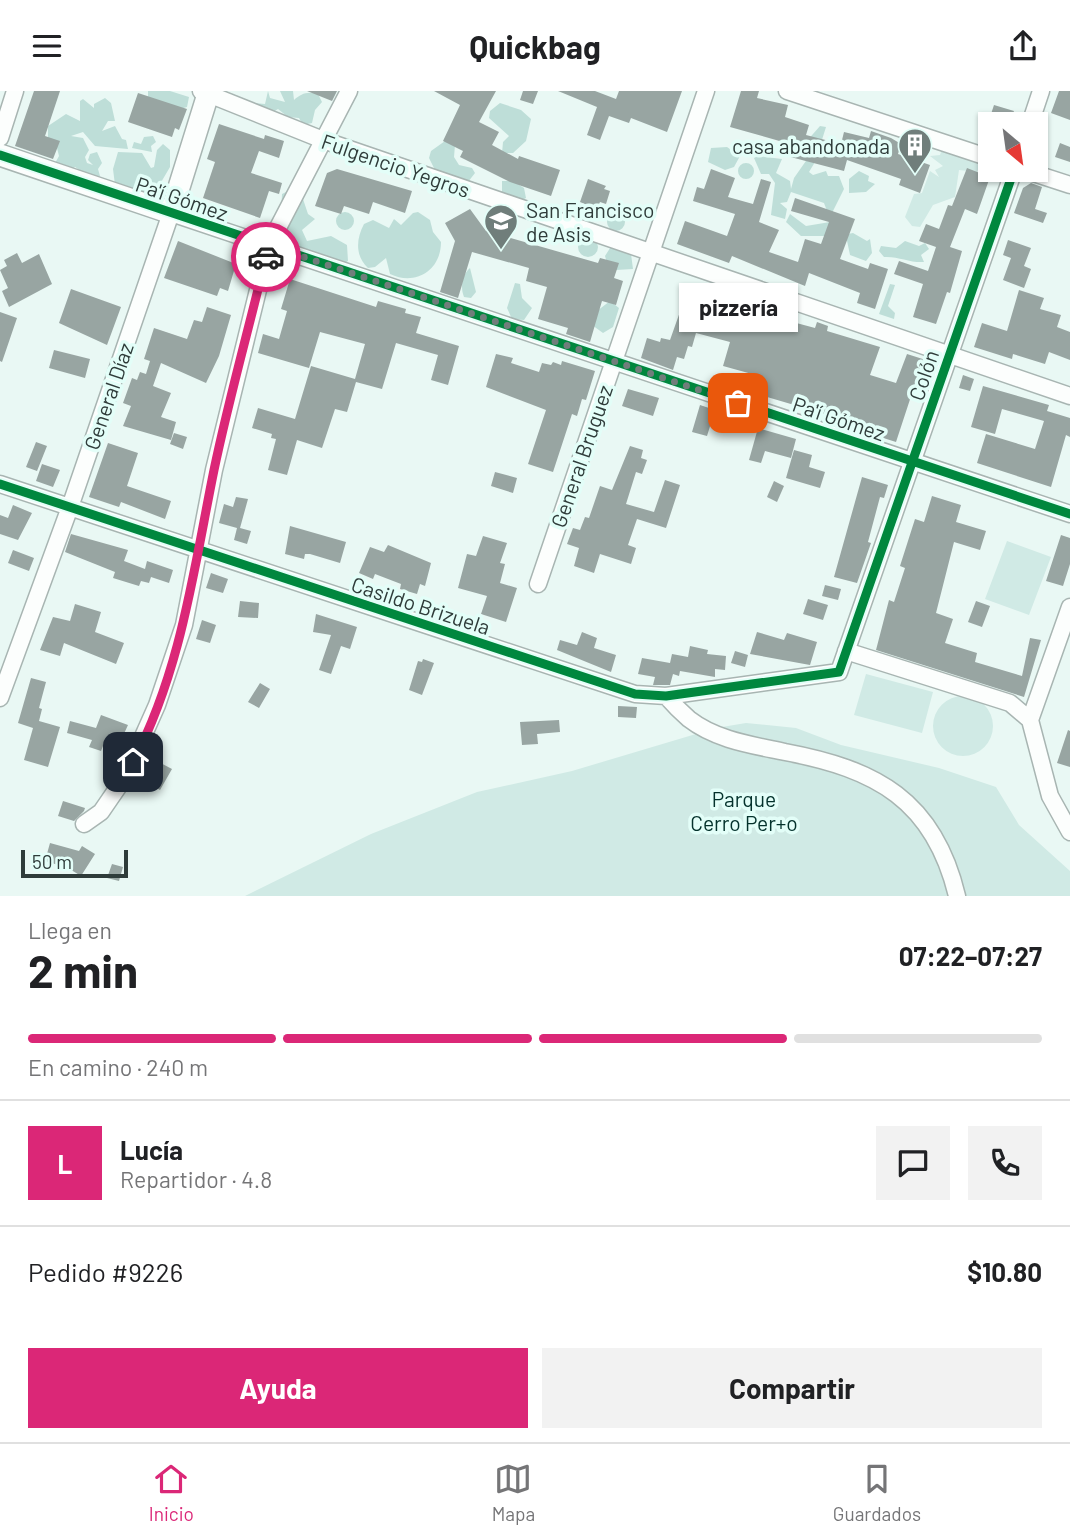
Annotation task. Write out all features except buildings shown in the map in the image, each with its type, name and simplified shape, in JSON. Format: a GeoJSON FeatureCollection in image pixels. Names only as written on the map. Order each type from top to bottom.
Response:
{"type":"FeatureCollection","features":[{"type":"Feature","properties":{"kind":"street"},"geometry":{"type":"LineString","coordinates":[[0,138],[15,91]]}},
{"type":"Feature","properties":{"kind":"street"},"geometry":{"type":"LineString","coordinates":[[84,824],[110,799],[141,747],[157,705],[184,625],[201,550],[214,470],[268,245],[349,91]]}},
{"type":"Feature","properties":{"kind":"street","name":"General Bruguez"},"geometry":{"type":"LineString","coordinates":[[538,584],[706,91]]}},
{"type":"Feature","properties":{"kind":"street"},"geometry":{"type":"LineString","coordinates":[[787,91],[978,155]]}},
{"type":"Feature","properties":{"kind":"street"},"geometry":{"type":"LineString","coordinates":[[1034,112],[1041,91]]}},
{"type":"Feature","properties":{"kind":"street","name":"Fulgencio Yegros"},"geometry":{"type":"LineString","coordinates":[[206,92],[323,140],[1070,396]]}},
{"type":"Feature","properties":{"kind":"street","name":"General Díaz"},"geometry":{"type":"LineString","coordinates":[[0,698],[70,507],[171,213],[206,92]]}},
{"type":"Feature","properties":{"kind":"street","name":"Pa'í Gómez"},"geometry":{"type":"LineString","coordinates":[[0,155],[1070,514]]}},
{"type":"Feature","properties":{"kind":"street"},"geometry":{"type":"LineString","coordinates":[[1048,178],[1070,185]]}},
{"type":"Feature","properties":{"kind":"street","name":"Colón"},"geometry":{"type":"LineString","coordinates":[[839,672],[1010,182]]}},
{"type":"Feature","properties":{"kind":"street","name":"Casildo Brizuela"},"geometry":{"type":"LineString","coordinates":[[0,484],[635,694],[666,696],[839,672]]}},
{"type":"Feature","properties":{"kind":"street"},"geometry":{"type":"LineString","coordinates":[[1070,607],[1030,720],[1050,796],[1070,832]]}},
{"type":"Feature","properties":{"kind":"street"},"geometry":{"type":"LineString","coordinates":[[845,651],[1010,703],[1030,720]]}},
{"type":"Feature","properties":{"kind":"street"},"geometry":{"type":"LineString","coordinates":[[666,696],[690,719],[738,743],[845,767],[893,789],[916,811],[935,838],[957,896]]}},
{"type":"Feature","properties":{"kind":"green space"},"geometry":{"type":"Polygon","coordinates":[[[942,149],[978,161],[978,170],[977,172],[959,170],[955,197],[933,205],[920,227],[912,226],[905,217],[914,194],[922,193],[930,171],[939,177],[935,170],[943,166],[930,156],[940,155],[942,149]]]}},
{"type":"Feature","properties":{"kind":"green space"},"geometry":{"type":"Polygon","coordinates":[[[1007,541],[1051,557],[1029,615],[985,599],[1007,541]]]}},
{"type":"Feature","properties":{"kind":"green space"},"geometry":{"type":"Polygon","coordinates":[[[866,674],[933,692],[922,733],[854,715],[866,674]]]}},
{"type":"Feature","properties":{"kind":"green space"},"geometry":{"type":"Polygon","coordinates":[[[963,696],[980,701],[988,709],[993,726],[988,743],[980,751],[963,756],[946,751],[938,743],[933,726],[938,709],[946,701],[963,696]]]}},
{"type":"Feature","properties":{"kind":"green space","name":"Parque Cerro Per+o"},"geometry":{"type":"Polygon","coordinates":[[[746,723],[796,728],[841,745],[939,768],[996,787],[1019,825],[1070,871],[1070,896],[245,896],[371,834],[477,792],[572,771],[716,728],[746,723]]]}},
{"type":"Feature","properties":{"kind":"shaded area"},"geometry":{"type":"Polygon","coordinates":[[[148,91],[170,91],[189,97],[187,107],[177,110],[148,98],[148,91]]]}},
{"type":"Feature","properties":{"kind":"shaded area"},"geometry":{"type":"Polygon","coordinates":[[[268,91],[270,98],[285,102],[280,91],[293,91],[294,100],[304,94],[318,94],[322,102],[315,110],[312,123],[303,125],[299,118],[288,117],[278,109],[273,112],[257,107],[254,103],[265,104],[268,91]]]}},
{"type":"Feature","properties":{"kind":"shaded area"},"geometry":{"type":"Polygon","coordinates":[[[105,98],[111,103],[115,121],[108,121],[102,131],[115,126],[122,139],[126,140],[128,149],[95,146],[83,132],[71,136],[83,138],[89,150],[85,157],[87,163],[93,165],[88,160],[90,154],[97,152],[102,163],[98,169],[100,176],[92,178],[75,167],[69,171],[54,165],[59,156],[57,148],[48,140],[48,126],[66,114],[80,121],[80,101],[83,99],[94,108],[94,104],[105,98]]]}},
{"type":"Feature","properties":{"kind":"shaded area"},"geometry":{"type":"Polygon","coordinates":[[[500,103],[521,110],[531,119],[526,141],[513,153],[502,153],[503,142],[509,136],[489,118],[490,111],[500,103]]]}},
{"type":"Feature","properties":{"kind":"shaded area"},"geometry":{"type":"Polygon","coordinates":[[[820,126],[826,127],[809,172],[813,175],[826,171],[828,176],[839,176],[844,189],[832,213],[827,211],[824,203],[791,192],[787,202],[780,203],[787,209],[785,219],[771,215],[775,183],[769,174],[761,174],[754,158],[758,156],[782,159],[776,173],[790,181],[791,189],[794,178],[808,158],[806,142],[820,126]]]}},
{"type":"Feature","properties":{"kind":"shaded area"},"geometry":{"type":"Polygon","coordinates":[[[153,136],[156,142],[151,146],[152,152],[132,148],[134,142],[141,144],[144,137],[153,136]]]}},
{"type":"Feature","properties":{"kind":"shaded area"},"geometry":{"type":"Polygon","coordinates":[[[445,141],[455,145],[454,157],[459,165],[472,168],[475,173],[468,182],[435,170],[429,158],[431,151],[445,141]]]}},
{"type":"Feature","properties":{"kind":"shaded area"},"geometry":{"type":"Polygon","coordinates":[[[163,144],[170,150],[170,167],[153,196],[115,185],[113,169],[118,152],[142,153],[151,168],[154,167],[157,150],[163,144]]]}},
{"type":"Feature","properties":{"kind":"shaded area"},"geometry":{"type":"Polygon","coordinates":[[[727,147],[740,156],[734,167],[725,170],[708,162],[711,148],[727,147]]]}},
{"type":"Feature","properties":{"kind":"shaded area"},"geometry":{"type":"Polygon","coordinates":[[[743,163],[749,163],[754,171],[752,177],[743,179],[738,174],[738,168],[743,163]]]}},
{"type":"Feature","properties":{"kind":"shaded area"},"geometry":{"type":"Polygon","coordinates":[[[859,171],[869,176],[868,181],[875,184],[866,192],[849,193],[849,179],[859,171]]]}},
{"type":"Feature","properties":{"kind":"shaded area"},"geometry":{"type":"Polygon","coordinates":[[[502,181],[513,181],[524,188],[526,198],[520,201],[502,193],[502,181]]]}},
{"type":"Feature","properties":{"kind":"shaded area"},"geometry":{"type":"Polygon","coordinates":[[[288,191],[302,196],[308,214],[315,219],[302,230],[307,241],[331,236],[347,245],[348,261],[343,264],[285,242],[280,219],[282,194],[288,191]]]}},
{"type":"Feature","properties":{"kind":"shaded area"},"geometry":{"type":"Polygon","coordinates":[[[498,206],[510,215],[509,227],[502,232],[489,229],[486,218],[491,216],[494,220],[493,211],[498,206]]]}},
{"type":"Feature","properties":{"kind":"shaded area"},"geometry":{"type":"Polygon","coordinates":[[[345,212],[351,215],[354,221],[351,227],[345,230],[339,227],[336,221],[339,215],[345,212]]]}},
{"type":"Feature","properties":{"kind":"shaded area"},"geometry":{"type":"Polygon","coordinates":[[[418,212],[430,220],[433,232],[441,242],[437,261],[431,268],[417,277],[399,277],[390,274],[386,258],[375,267],[368,268],[358,247],[364,224],[373,220],[389,228],[394,219],[401,225],[413,213],[418,212]]]}},
{"type":"Feature","properties":{"kind":"shaded area"},"geometry":{"type":"Polygon","coordinates":[[[616,213],[622,216],[625,222],[622,228],[616,231],[610,228],[607,222],[610,216],[616,213]]]}},
{"type":"Feature","properties":{"kind":"shaded area"},"geometry":{"type":"Polygon","coordinates":[[[790,214],[806,226],[830,222],[848,234],[853,233],[867,241],[870,239],[872,253],[866,261],[850,255],[846,236],[801,236],[786,222],[790,214]]]}},
{"type":"Feature","properties":{"kind":"shaded area"},"geometry":{"type":"Polygon","coordinates":[[[588,237],[595,240],[598,247],[595,254],[588,257],[581,254],[578,247],[581,240],[588,237]]]}},
{"type":"Feature","properties":{"kind":"shaded area"},"geometry":{"type":"Polygon","coordinates":[[[905,241],[919,246],[925,243],[929,249],[921,255],[924,262],[884,257],[879,251],[881,246],[896,248],[905,241]]]}},
{"type":"Feature","properties":{"kind":"shaded area"},"geometry":{"type":"Polygon","coordinates":[[[612,245],[631,254],[633,269],[616,270],[607,263],[605,256],[612,245]]]}},
{"type":"Feature","properties":{"kind":"shaded area"},"geometry":{"type":"Polygon","coordinates":[[[470,268],[476,292],[471,298],[464,297],[462,289],[462,281],[470,268]]]}},
{"type":"Feature","properties":{"kind":"shaded area"},"geometry":{"type":"Polygon","coordinates":[[[515,283],[520,284],[522,298],[532,308],[524,320],[512,319],[507,308],[515,283]]]}},
{"type":"Feature","properties":{"kind":"shaded area"},"geometry":{"type":"Polygon","coordinates":[[[890,284],[895,285],[888,306],[895,313],[894,319],[879,314],[890,284]]]}},
{"type":"Feature","properties":{"kind":"shaded area"},"geometry":{"type":"Polygon","coordinates":[[[610,301],[619,308],[613,327],[603,333],[592,325],[597,311],[610,301]]]}},
{"type":"Feature","properties":{"kind":"cycle path"},"geometry":{"type":"LineString","coordinates":[[0,155],[1070,514]]}},
{"type":"Feature","properties":{"kind":"cycle path"},"geometry":{"type":"LineString","coordinates":[[0,484],[635,694],[666,696],[839,672],[1010,182]]}},
{"type":"Feature","properties":{"kind":"way so far"},"geometry":{"type":"LineString","coordinates":[[266,257],[268,245],[738,403]]}},
{"type":"Feature","properties":{"kind":"place","name":"casa abandonada"},"geometry":{"type":"Point","coordinates":[915,175]}},
{"type":"Feature","properties":{"kind":"place","name":"San Francisco de Asis"},"geometry":{"type":"Point","coordinates":[501,251]}},
{"type":"Feature","properties":{"kind":"place","name":"pizzería"},"geometry":{"type":"Point","coordinates":[738,403]}},
{"type":"Feature","properties":{"kind":"route"},"geometry":{"type":"LineString","coordinates":[[133,762],[157,705],[184,625],[201,550],[214,470],[266,257]]}}]}
